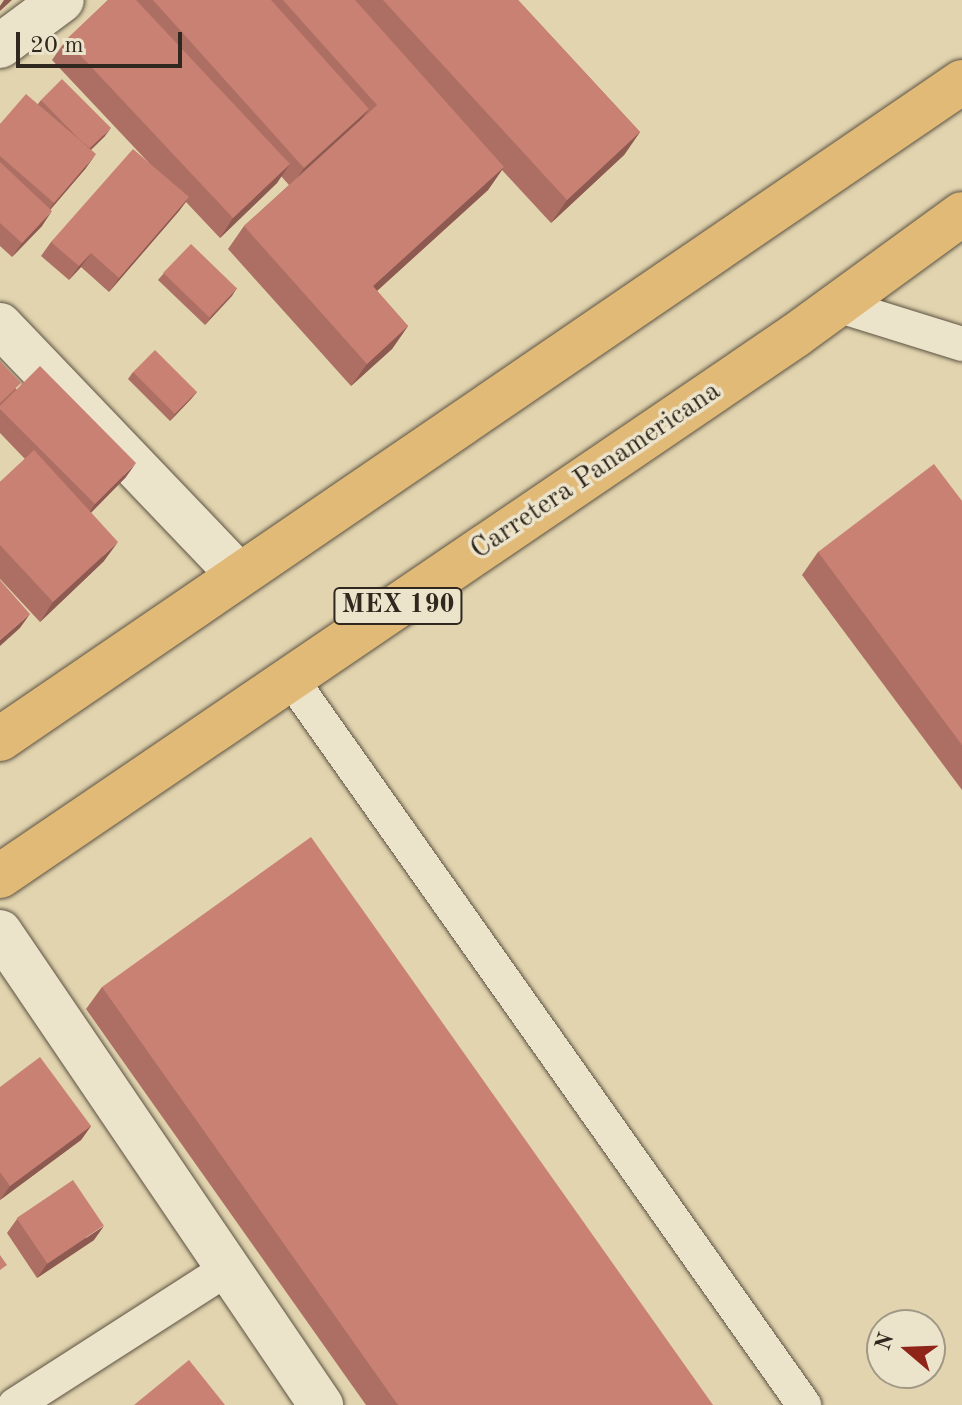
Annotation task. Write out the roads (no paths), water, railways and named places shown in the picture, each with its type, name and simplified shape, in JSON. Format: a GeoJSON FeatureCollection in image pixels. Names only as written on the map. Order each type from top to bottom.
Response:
{"type":"FeatureCollection","features":[{"type":"Feature","properties":{"kind":"main road"},"geometry":{"type":"LineString","coordinates":[[0,739],[962,82]]}},
{"type":"Feature","properties":{"kind":"main road","name":"MEX 190"},"geometry":{"type":"LineString","coordinates":[[837,305],[962,214]]}},
{"type":"Feature","properties":{"kind":"main road","name":"Carretera Panamericana"},"geometry":{"type":"LineString","coordinates":[[0,876],[837,305]]}},
{"type":"Feature","properties":{"kind":"street"},"geometry":{"type":"LineString","coordinates":[[0,46],[62,0]]}},
{"type":"Feature","properties":{"kind":"street"},"geometry":{"type":"LineString","coordinates":[[0,325],[239,575]]}},
{"type":"Feature","properties":{"kind":"street"},"geometry":{"type":"LineString","coordinates":[[0,932],[321,1405]]}},
{"type":"Feature","properties":{"kind":"lane"},"geometry":{"type":"LineString","coordinates":[[837,305],[962,344]]}},
{"type":"Feature","properties":{"kind":"lane"},"geometry":{"type":"LineString","coordinates":[[291,679],[804,1405]]}},
{"type":"Feature","properties":{"kind":"lane"},"geometry":{"type":"LineString","coordinates":[[15,1405],[228,1268]]}}]}
